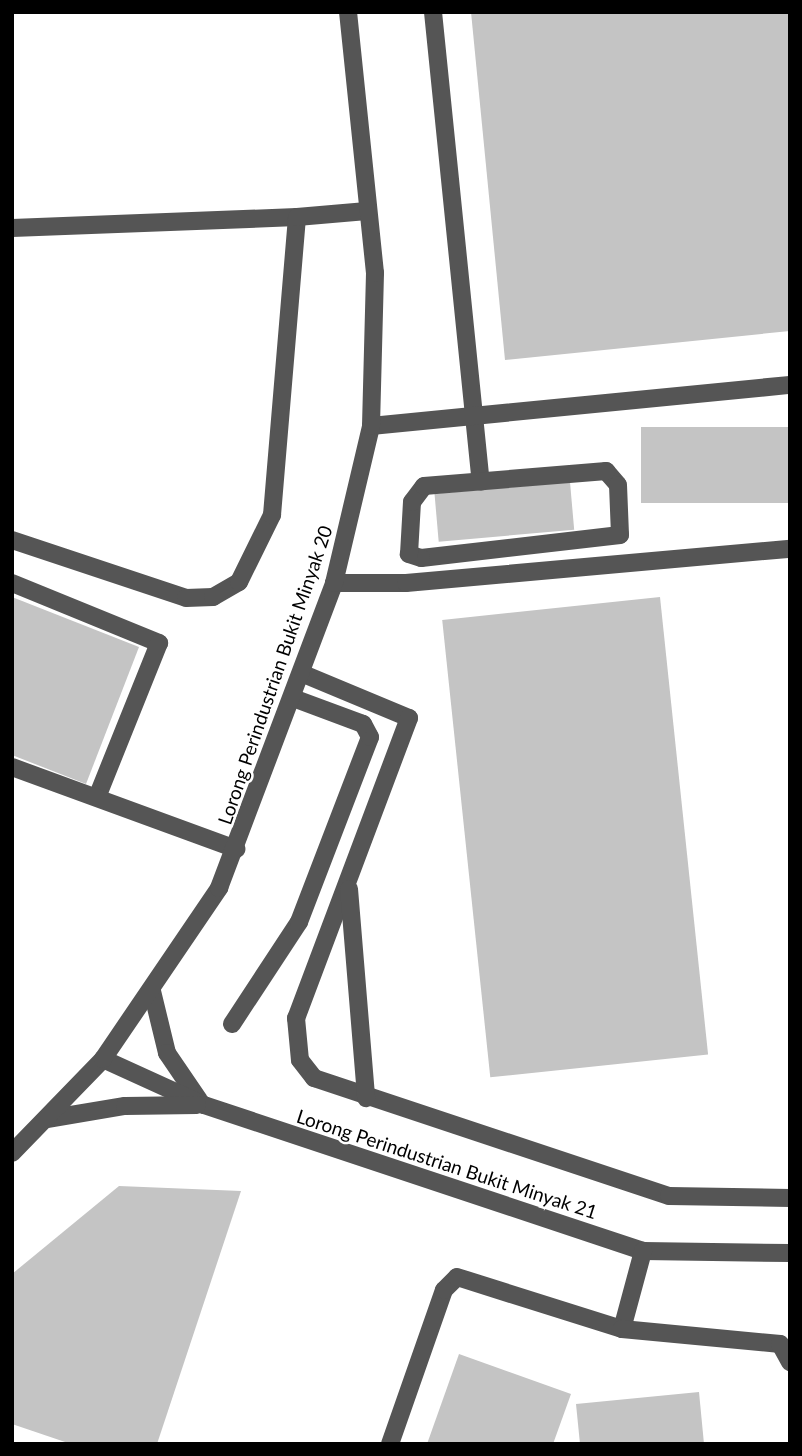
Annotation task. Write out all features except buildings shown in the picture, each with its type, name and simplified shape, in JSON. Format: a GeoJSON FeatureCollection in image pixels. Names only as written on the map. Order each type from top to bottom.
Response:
{"type":"FeatureCollection","features":[{"type":"Feature","properties":{"kind":"street","name":"Lorong Perindustrian Bukit Minyak 20"},"geometry":{"type":"LineString","coordinates":[[12,1153],[103,1059],[152,991],[219,888],[293,698],[334,583],[371,426],[375,273],[348,12]]}},
{"type":"Feature","properties":{"kind":"street"},"geometry":{"type":"LineString","coordinates":[[433,12],[481,482]]}},
{"type":"Feature","properties":{"kind":"street"},"geometry":{"type":"LineString","coordinates":[[12,228],[298,217],[367,211]]}},
{"type":"Feature","properties":{"kind":"street"},"geometry":{"type":"LineString","coordinates":[[12,540],[186,598],[213,597],[239,582],[272,516],[298,217]]}},
{"type":"Feature","properties":{"kind":"street"},"geometry":{"type":"LineString","coordinates":[[371,426],[790,384]]}},
{"type":"Feature","properties":{"kind":"street"},"geometry":{"type":"LineString","coordinates":[[606,471],[618,485],[623,527],[611,538],[409,554],[415,493],[424,486],[481,482],[606,471]]}},
{"type":"Feature","properties":{"kind":"street"},"geometry":{"type":"LineString","coordinates":[[334,583],[406,583],[790,549]]}},
{"type":"Feature","properties":{"kind":"street"},"geometry":{"type":"LineString","coordinates":[[12,583],[159,643],[97,797]]}},
{"type":"Feature","properties":{"kind":"street"},"geometry":{"type":"LineString","coordinates":[[302,673],[409,718],[349,886],[304,994],[294,1040],[314,1078],[366,1098],[669,1196],[790,1198]]}},
{"type":"Feature","properties":{"kind":"street"},"geometry":{"type":"LineString","coordinates":[[232,1024],[299,922],[370,737],[363,724],[293,698]]}},
{"type":"Feature","properties":{"kind":"street"},"geometry":{"type":"LineString","coordinates":[[12,766],[236,849]]}},
{"type":"Feature","properties":{"kind":"street"},"geometry":{"type":"LineString","coordinates":[[349,886],[366,1098]]}},
{"type":"Feature","properties":{"kind":"street"},"geometry":{"type":"LineString","coordinates":[[152,991],[167,1053],[204,1105]]}},
{"type":"Feature","properties":{"kind":"street","name":"Lorong Perindustrian Bukit Minyak 21"},"geometry":{"type":"LineString","coordinates":[[103,1059],[204,1105],[643,1251],[790,1253]]}},
{"type":"Feature","properties":{"kind":"street"},"geometry":{"type":"LineString","coordinates":[[47,1119],[125,1106],[204,1105]]}},
{"type":"Feature","properties":{"kind":"street"},"geometry":{"type":"LineString","coordinates":[[622,1329],[643,1251]]}},
{"type":"Feature","properties":{"kind":"street"},"geometry":{"type":"LineString","coordinates":[[390,1444],[444,1290],[457,1277],[622,1329],[756,1339],[780,1344],[790,1362]]}}]}
